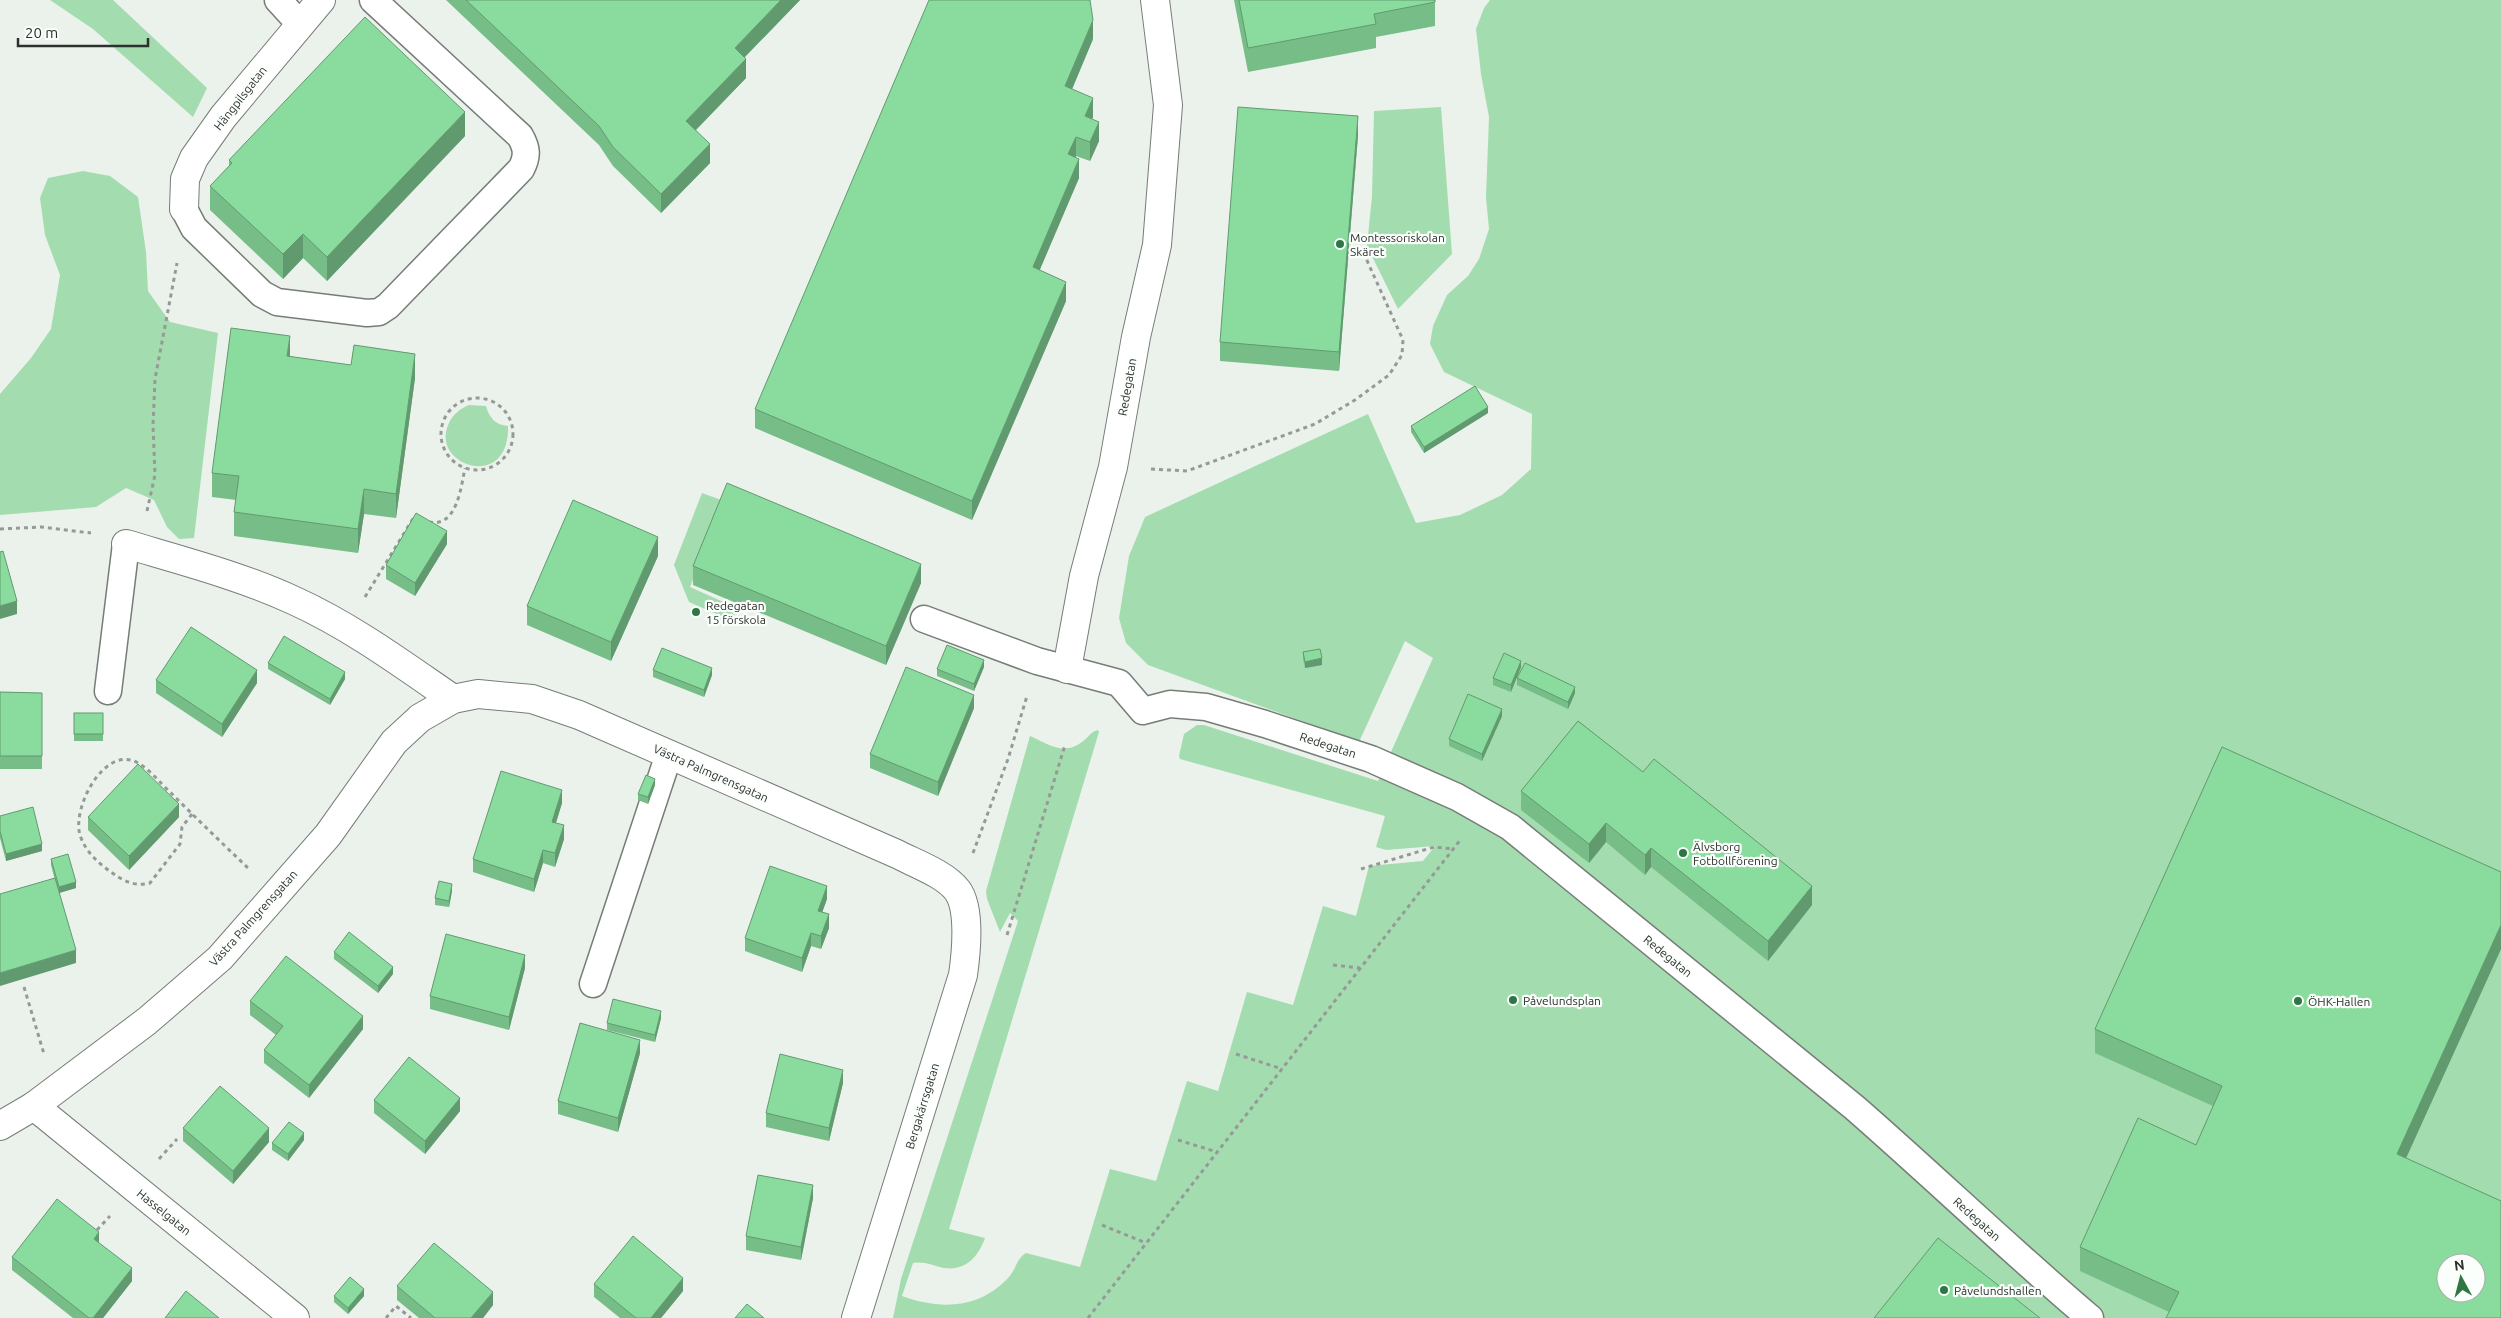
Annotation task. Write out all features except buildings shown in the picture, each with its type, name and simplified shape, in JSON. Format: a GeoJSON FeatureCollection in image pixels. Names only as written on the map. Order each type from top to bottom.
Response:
{"type":"FeatureCollection","features":[{"type":"Feature","properties":{"kind":"street","name":"Hängpilsgatan"},"geometry":{"type":"LineString","coordinates":[[184,208],[185,179],[194,158],[223,116],[321,0]]}},
{"type":"Feature","properties":{"kind":"street","name":"Redegatan"},"geometry":{"type":"LineString","coordinates":[[1068,669],[1084,576],[1112,468],[1136,337],[1156,246],[1168,105],[1154,0]]}},
{"type":"Feature","properties":{"kind":"street"},"geometry":{"type":"LineString","coordinates":[[126,544],[234,576],[294,601],[347,628],[453,699]]}},
{"type":"Feature","properties":{"kind":"street","name":"Västra Palmgrensgatan"},"geometry":{"type":"LineString","coordinates":[[0,1126],[44,1098],[147,1022],[220,958],[328,835],[394,742],[420,718],[453,699],[478,694],[532,699],[579,715],[897,854],[935,873],[958,891]]}},
{"type":"Feature","properties":{"kind":"street","name":"Bergakärrsgatan"},"geometry":{"type":"LineString","coordinates":[[856,1318],[963,975],[968,944],[964,910],[958,891]]}},
{"type":"Feature","properties":{"kind":"street","name":"Hasselgatan"},"geometry":{"type":"LineString","coordinates":[[44,1098],[295,1318]]}},
{"type":"Feature","properties":{"kind":"lane"},"geometry":{"type":"LineString","coordinates":[[278,0],[300,24]]}},
{"type":"Feature","properties":{"kind":"lane"},"geometry":{"type":"LineString","coordinates":[[184,208],[194,228],[262,294],[277,302],[373,313],[388,306],[521,169],[527,159],[526,147],[520,136],[373,0]]}},
{"type":"Feature","properties":{"kind":"lane"},"geometry":{"type":"LineString","coordinates":[[108,691],[126,544]]}},
{"type":"Feature","properties":{"kind":"lane"},"geometry":{"type":"LineString","coordinates":[[924,619],[1037,662],[1068,669]]}},
{"type":"Feature","properties":{"kind":"lane","name":"Redegatan"},"geometry":{"type":"LineString","coordinates":[[1068,669],[1119,683],[1143,711],[1170,704],[1206,707],[1371,758],[1484,810],[1510,827],[1854,1108],[1906,1152],[1965,1209],[2090,1318]]}},
{"type":"Feature","properties":{"kind":"lane"},"geometry":{"type":"LineString","coordinates":[[593,984],[669,754]]}},
{"type":"Feature","properties":{"kind":"path"},"geometry":{"type":"LineString","coordinates":[[0,529],[41,527],[89,532],[126,544],[146,517],[155,474],[153,425],[155,379],[182,236],[184,208]]}},
{"type":"Feature","properties":{"kind":"path"},"geometry":{"type":"LineString","coordinates":[[1112,468],[1186,471],[1315,424],[1356,400],[1389,375],[1402,355],[1403,340],[1364,254]]}},
{"type":"Feature","properties":{"kind":"path"},"geometry":{"type":"LineString","coordinates":[[482,398],[494,402],[504,410],[510,421],[513,434],[510,446],[504,457],[494,466],[482,469],[465,468],[448,455],[442,444],[441,431],[444,419],[457,404],[468,399],[482,398]]}},
{"type":"Feature","properties":{"kind":"path"},"geometry":{"type":"LineString","coordinates":[[426,521],[441,522],[453,510],[465,468]]}},
{"type":"Feature","properties":{"kind":"path"},"geometry":{"type":"LineString","coordinates":[[347,628],[414,517],[421,519]]}},
{"type":"Feature","properties":{"kind":"path"},"geometry":{"type":"LineString","coordinates":[[958,891],[1008,760],[1037,662]]}},
{"type":"Feature","properties":{"kind":"path"},"geometry":{"type":"LineString","coordinates":[[1008,935],[1065,745]]}},
{"type":"Feature","properties":{"kind":"path"},"geometry":{"type":"LineString","coordinates":[[192,814],[182,828],[180,844],[150,883],[145,884],[129,883],[98,862],[83,842],[79,828],[78,813],[89,788],[103,770],[117,761],[135,761],[146,769],[275,895]]}},
{"type":"Feature","properties":{"kind":"path"},"geometry":{"type":"LineString","coordinates":[[1088,1318],[1484,810]]}},
{"type":"Feature","properties":{"kind":"path"},"geometry":{"type":"LineString","coordinates":[[1361,869],[1434,847],[1454,849]]}},
{"type":"Feature","properties":{"kind":"path"},"geometry":{"type":"LineString","coordinates":[[1333,964],[1360,968]]}},
{"type":"Feature","properties":{"kind":"path"},"geometry":{"type":"LineString","coordinates":[[24,987],[44,1098]]}},
{"type":"Feature","properties":{"kind":"path"},"geometry":{"type":"LineString","coordinates":[[1236,1054],[1282,1069]]}},
{"type":"Feature","properties":{"kind":"path"},"geometry":{"type":"LineString","coordinates":[[1178,1140],[1217,1152]]}},
{"type":"Feature","properties":{"kind":"path"},"geometry":{"type":"LineString","coordinates":[[1102,1226],[1146,1243]]}},
{"type":"Feature","properties":{"kind":"path"},"geometry":{"type":"LineString","coordinates":[[386,1318],[396,1306],[412,1318]]}},
{"type":"Feature","properties":{"kind":"green space"},"geometry":{"type":"Polygon","coordinates":[[[50,0],[113,0],[207,88],[193,117],[93,29],[50,0]]]}},
{"type":"Feature","properties":{"kind":"green space"},"geometry":{"type":"Polygon","coordinates":[[[1490,0],[2501,0],[2501,1318],[893,1318],[901,1279],[1018,921],[1010,913],[1000,932],[987,899],[986,891],[1030,736],[1056,747],[1069,748],[1082,742],[1093,732],[1098,730],[1099,732],[949,1229],[985,1238],[975,1257],[965,1265],[944,1268],[925,1263],[913,1263],[902,1296],[916,1301],[945,1305],[972,1301],[985,1296],[1008,1278],[1020,1258],[1026,1253],[1080,1267],[1110,1169],[1156,1181],[1187,1081],[1218,1091],[1247,992],[1293,1005],[1323,906],[1356,916],[1369,866],[1423,861],[1435,846],[1386,850],[1376,847],[1385,816],[1180,759],[1179,756],[1184,734],[1197,725],[1204,725],[1378,781],[1433,658],[1405,641],[1359,742],[1148,665],[1126,643],[1119,618],[1129,556],[1145,517],[1368,414],[1416,523],[1460,515],[1502,495],[1531,469],[1532,414],[1444,372],[1430,344],[1433,326],[1447,295],[1468,276],[1479,259],[1489,229],[1486,198],[1489,117],[1481,74],[1476,29],[1484,8],[1490,0]]]}},
{"type":"Feature","properties":{"kind":"green space"},"geometry":{"type":"Polygon","coordinates":[[[1441,107],[1452,254],[1398,309],[1367,246],[1372,196],[1374,111],[1441,107]]]}},
{"type":"Feature","properties":{"kind":"green space"},"geometry":{"type":"Polygon","coordinates":[[[83,171],[110,176],[138,197],[146,252],[148,291],[170,322],[218,333],[194,538],[179,539],[167,527],[154,500],[126,488],[96,507],[0,515],[0,394],[31,358],[51,329],[60,275],[45,235],[40,198],[48,178],[83,171]]]}},
{"type":"Feature","properties":{"kind":"green space"},"geometry":{"type":"Polygon","coordinates":[[[469,405],[486,406],[494,420],[508,426],[505,447],[497,460],[485,466],[471,465],[459,460],[450,451],[446,438],[449,423],[453,417],[469,405]]]}},
{"type":"Feature","properties":{"kind":"green space"},"geometry":{"type":"Polygon","coordinates":[[[702,493],[724,501],[690,587],[739,609],[730,620],[689,602],[674,565],[702,493]]]}},
{"type":"Feature","properties":{"kind":"place","name":"Montessoriskolan Skäret"},"geometry":{"type":"Point","coordinates":[1340,244]}},
{"type":"Feature","properties":{"kind":"place","name":"Redegatan 15 förskola"},"geometry":{"type":"Point","coordinates":[696,612]}},
{"type":"Feature","properties":{"kind":"place","name":"Älvsborg Fotbollförening"},"geometry":{"type":"Point","coordinates":[1683,853]}},
{"type":"Feature","properties":{"kind":"place","name":"Påvelundsplan"},"geometry":{"type":"Point","coordinates":[1513,1000]}},
{"type":"Feature","properties":{"kind":"place","name":"ÖHK-Hallen"},"geometry":{"type":"Point","coordinates":[2298,1001]}},
{"type":"Feature","properties":{"kind":"place","name":"Påvelundshallen"},"geometry":{"type":"Point","coordinates":[1944,1290]}}]}
